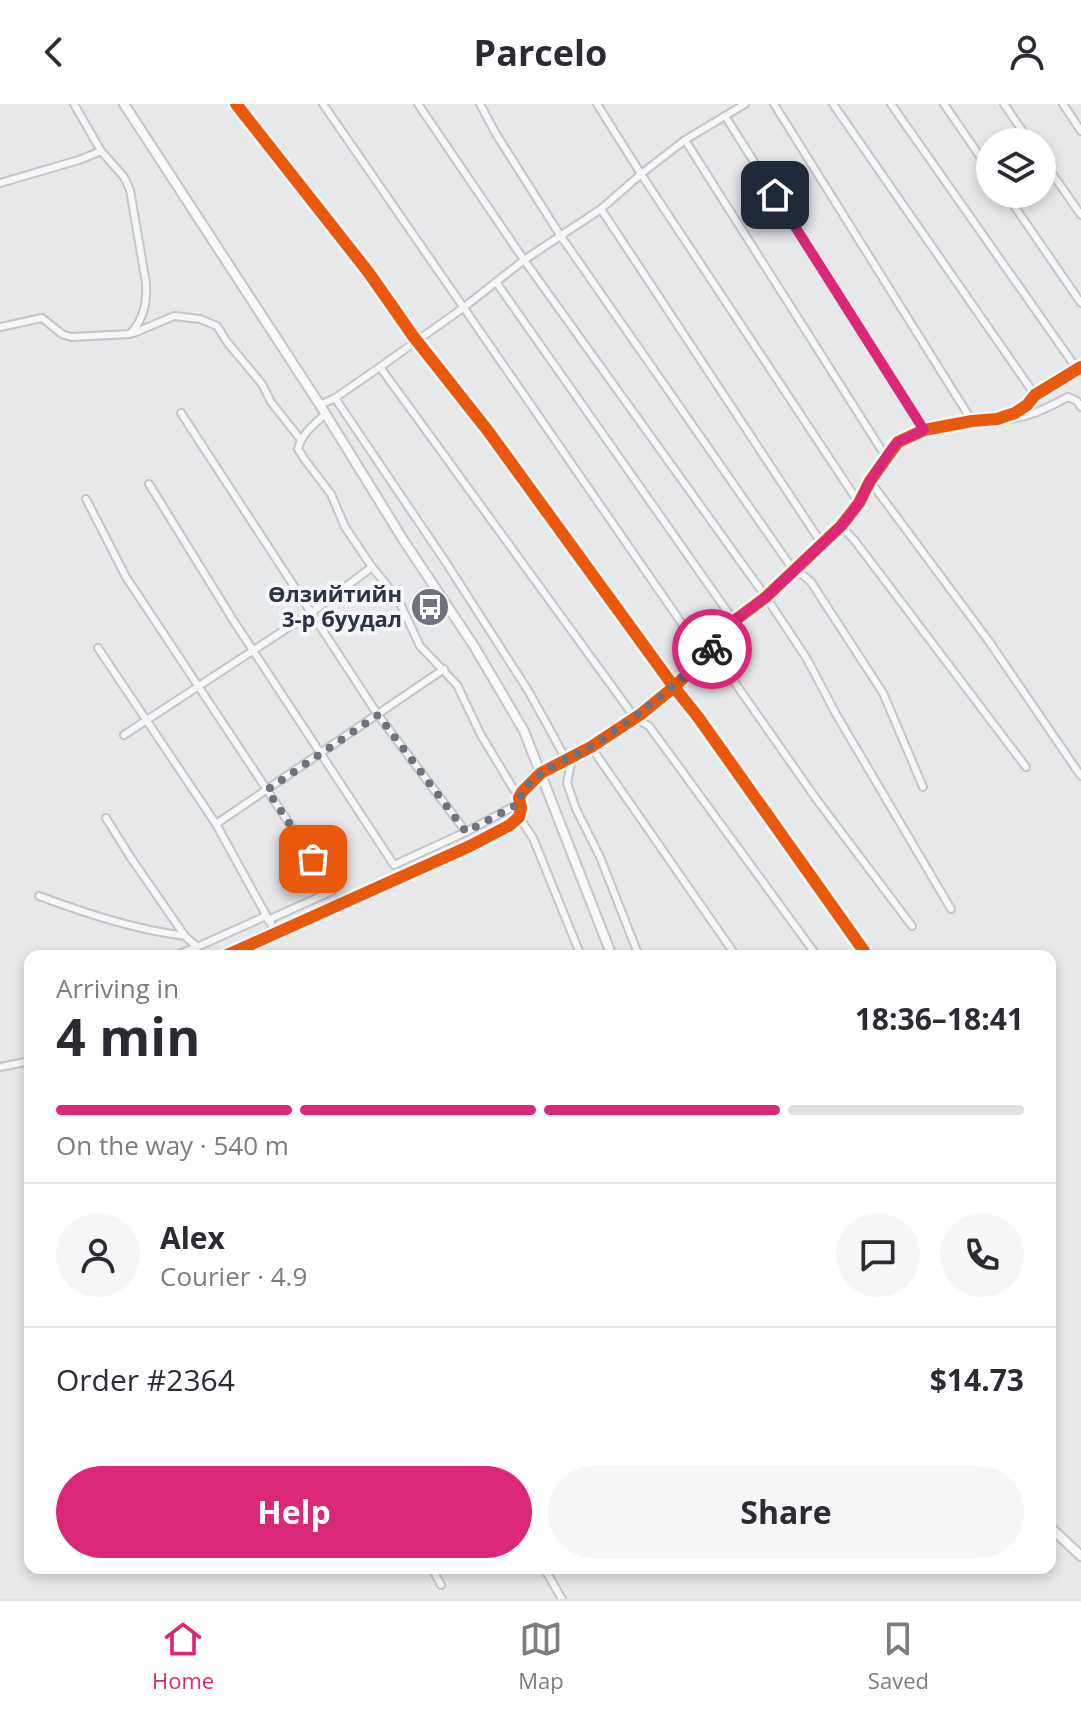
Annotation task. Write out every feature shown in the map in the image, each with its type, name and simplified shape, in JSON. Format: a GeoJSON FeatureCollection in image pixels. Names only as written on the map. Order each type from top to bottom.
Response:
{"type":"FeatureCollection","features":[{"type":"Feature","properties":{"kind":"main road"},"geometry":{"type":"LineString","coordinates":[[124,104],[474,646],[524,731],[610,950]]}},
{"type":"Feature","properties":{"kind":"main road"},"geometry":{"type":"LineString","coordinates":[[1056,1533],[1081,1556]]}},
{"type":"Feature","properties":{"kind":"street"},"geometry":{"type":"LineString","coordinates":[[74,104],[101,151],[124,177],[130,190],[147,297],[139,324],[130,334]]}},
{"type":"Feature","properties":{"kind":"street"},"geometry":{"type":"LineString","coordinates":[[236,104],[488,431],[698,717],[863,950]]}},
{"type":"Feature","properties":{"kind":"street"},"geometry":{"type":"LineString","coordinates":[[323,104],[705,657]]}},
{"type":"Feature","properties":{"kind":"street"},"geometry":{"type":"LineString","coordinates":[[418,104],[524,260],[766,597],[807,659],[951,909]]}},
{"type":"Feature","properties":{"kind":"street"},"geometry":{"type":"LineString","coordinates":[[480,104],[560,235],[794,571],[811,582],[883,693],[923,787]]}},
{"type":"Feature","properties":{"kind":"street"},"geometry":{"type":"LineString","coordinates":[[597,104],[859,503]]}},
{"type":"Feature","properties":{"kind":"street"},"geometry":{"type":"LineString","coordinates":[[320,405],[380,367],[524,260],[601,209],[685,140],[745,104]]}},
{"type":"Feature","properties":{"kind":"street"},"geometry":{"type":"LineString","coordinates":[[774,104],[972,421]]}},
{"type":"Feature","properties":{"kind":"street"},"geometry":{"type":"LineString","coordinates":[[833,104],[1035,395]]}},
{"type":"Feature","properties":{"kind":"street"},"geometry":{"type":"LineString","coordinates":[[891,104],[1079,368],[1035,395],[1015,413],[997,419]]}},
{"type":"Feature","properties":{"kind":"street"},"geometry":{"type":"LineString","coordinates":[[944,104],[976,151]]}},
{"type":"Feature","properties":{"kind":"street"},"geometry":{"type":"LineString","coordinates":[[1004,104],[1020,128]]}},
{"type":"Feature","properties":{"kind":"street"},"geometry":{"type":"LineString","coordinates":[[1063,104],[1081,131]]}},
{"type":"Feature","properties":{"kind":"street"},"geometry":{"type":"LineString","coordinates":[[725,116],[924,430]]}},
{"type":"Feature","properties":{"kind":"street"},"geometry":{"type":"LineString","coordinates":[[685,140],[886,457]]}},
{"type":"Feature","properties":{"kind":"street"},"geometry":{"type":"LineString","coordinates":[[0,183],[101,151]]}},
{"type":"Feature","properties":{"kind":"street"},"geometry":{"type":"LineString","coordinates":[[1056,179],[1081,215]]}},
{"type":"Feature","properties":{"kind":"street"},"geometry":{"type":"LineString","coordinates":[[1016,208],[1081,303]]}},
{"type":"Feature","properties":{"kind":"street"},"geometry":{"type":"LineString","coordinates":[[601,209],[822,544]]}},
{"type":"Feature","properties":{"kind":"street"},"geometry":{"type":"LineString","coordinates":[[496,282],[734,621]]}},
{"type":"Feature","properties":{"kind":"street"},"geometry":{"type":"LineString","coordinates":[[0,327],[42,318],[62,334],[71,337],[130,334],[174,316],[200,319],[217,326],[301,440]]}},
{"type":"Feature","properties":{"kind":"street"},"geometry":{"type":"LineString","coordinates":[[380,367],[635,718],[649,726],[813,950]]}},
{"type":"Feature","properties":{"kind":"street"},"geometry":{"type":"LineString","coordinates":[[579,950],[533,838],[519,817],[522,792],[541,773],[591,747],[674,687],[712,650],[734,621],[766,597],[841,526],[898,442],[924,430],[972,421],[1012,419],[1043,410],[1068,397],[1081,407]]}},
{"type":"Feature","properties":{"kind":"street"},"geometry":{"type":"LineString","coordinates":[[335,398],[447,564],[569,759],[567,783],[637,950]]}},
{"type":"Feature","properties":{"kind":"street"},"geometry":{"type":"LineString","coordinates":[[181,413],[378,715],[466,832]]}},
{"type":"Feature","properties":{"kind":"street"},"geometry":{"type":"LineString","coordinates":[[325,414],[308,430],[298,449],[331,494],[345,527],[398,599],[420,646],[457,685],[481,735],[520,800]]}},
{"type":"Feature","properties":{"kind":"street"},"geometry":{"type":"LineString","coordinates":[[870,481],[988,640],[1081,776]]}},
{"type":"Feature","properties":{"kind":"street"},"geometry":{"type":"LineString","coordinates":[[149,484],[394,865],[466,832],[520,800]]}},
{"type":"Feature","properties":{"kind":"street"},"geometry":{"type":"LineString","coordinates":[[86,499],[126,577],[332,891],[189,950]]}},
{"type":"Feature","properties":{"kind":"street"},"geometry":{"type":"LineString","coordinates":[[841,526],[1026,767]]}},
{"type":"Feature","properties":{"kind":"street"},"geometry":{"type":"LineString","coordinates":[[124,735],[312,612],[372,567]]}},
{"type":"Feature","properties":{"kind":"street"},"geometry":{"type":"LineString","coordinates":[[98,648],[216,824],[276,933]]}},
{"type":"Feature","properties":{"kind":"street"},"geometry":{"type":"LineString","coordinates":[[712,650],[817,800],[912,926]]}},
{"type":"Feature","properties":{"kind":"street"},"geometry":{"type":"LineString","coordinates":[[216,824],[444,669]]}},
{"type":"Feature","properties":{"kind":"street"},"geometry":{"type":"LineString","coordinates":[[591,747],[732,950]]}},
{"type":"Feature","properties":{"kind":"street"},"geometry":{"type":"LineString","coordinates":[[238,950],[470,846],[519,817]]}},
{"type":"Feature","properties":{"kind":"street"},"geometry":{"type":"LineString","coordinates":[[106,818],[185,936],[197,947]]}},
{"type":"Feature","properties":{"kind":"street"},"geometry":{"type":"LineString","coordinates":[[39,896],[149,931],[185,936]]}},
{"type":"Feature","properties":{"kind":"street"},"geometry":{"type":"LineString","coordinates":[[0,1067],[24,1062]]}},
{"type":"Feature","properties":{"kind":"street"},"geometry":{"type":"LineString","coordinates":[[435,1574],[441,1585]]}},
{"type":"Feature","properties":{"kind":"street"},"geometry":{"type":"LineString","coordinates":[[547,1574],[562,1599]]}},
{"type":"Feature","properties":{"kind":"cycle path"},"geometry":{"type":"LineString","coordinates":[[236,104],[488,431],[698,717],[863,950]]}},
{"type":"Feature","properties":{"kind":"cycle path"},"geometry":{"type":"LineString","coordinates":[[238,950],[510,825],[519,817],[522,792],[541,773],[591,747],[641,714],[674,687],[712,650],[734,621],[766,597],[841,526],[898,442],[924,430],[997,419],[1015,413],[1035,395],[1081,367]]}},
{"type":"Feature","properties":{"kind":"way so far"},"geometry":{"type":"LineString","coordinates":[[313,859],[267,790],[378,715],[466,832],[520,803],[522,792],[541,773],[591,747],[641,714],[712,649]]}},
{"type":"Feature","properties":{"kind":"place","name":"Өлзийтийн 3-р буудал"},"geometry":{"type":"Point","coordinates":[430,607]}},
{"type":"Feature","properties":{"kind":"route"},"geometry":{"type":"LineString","coordinates":[[712,649],[734,621],[766,597],[852,514],[894,446],[924,430],[775,195]]}}]}
